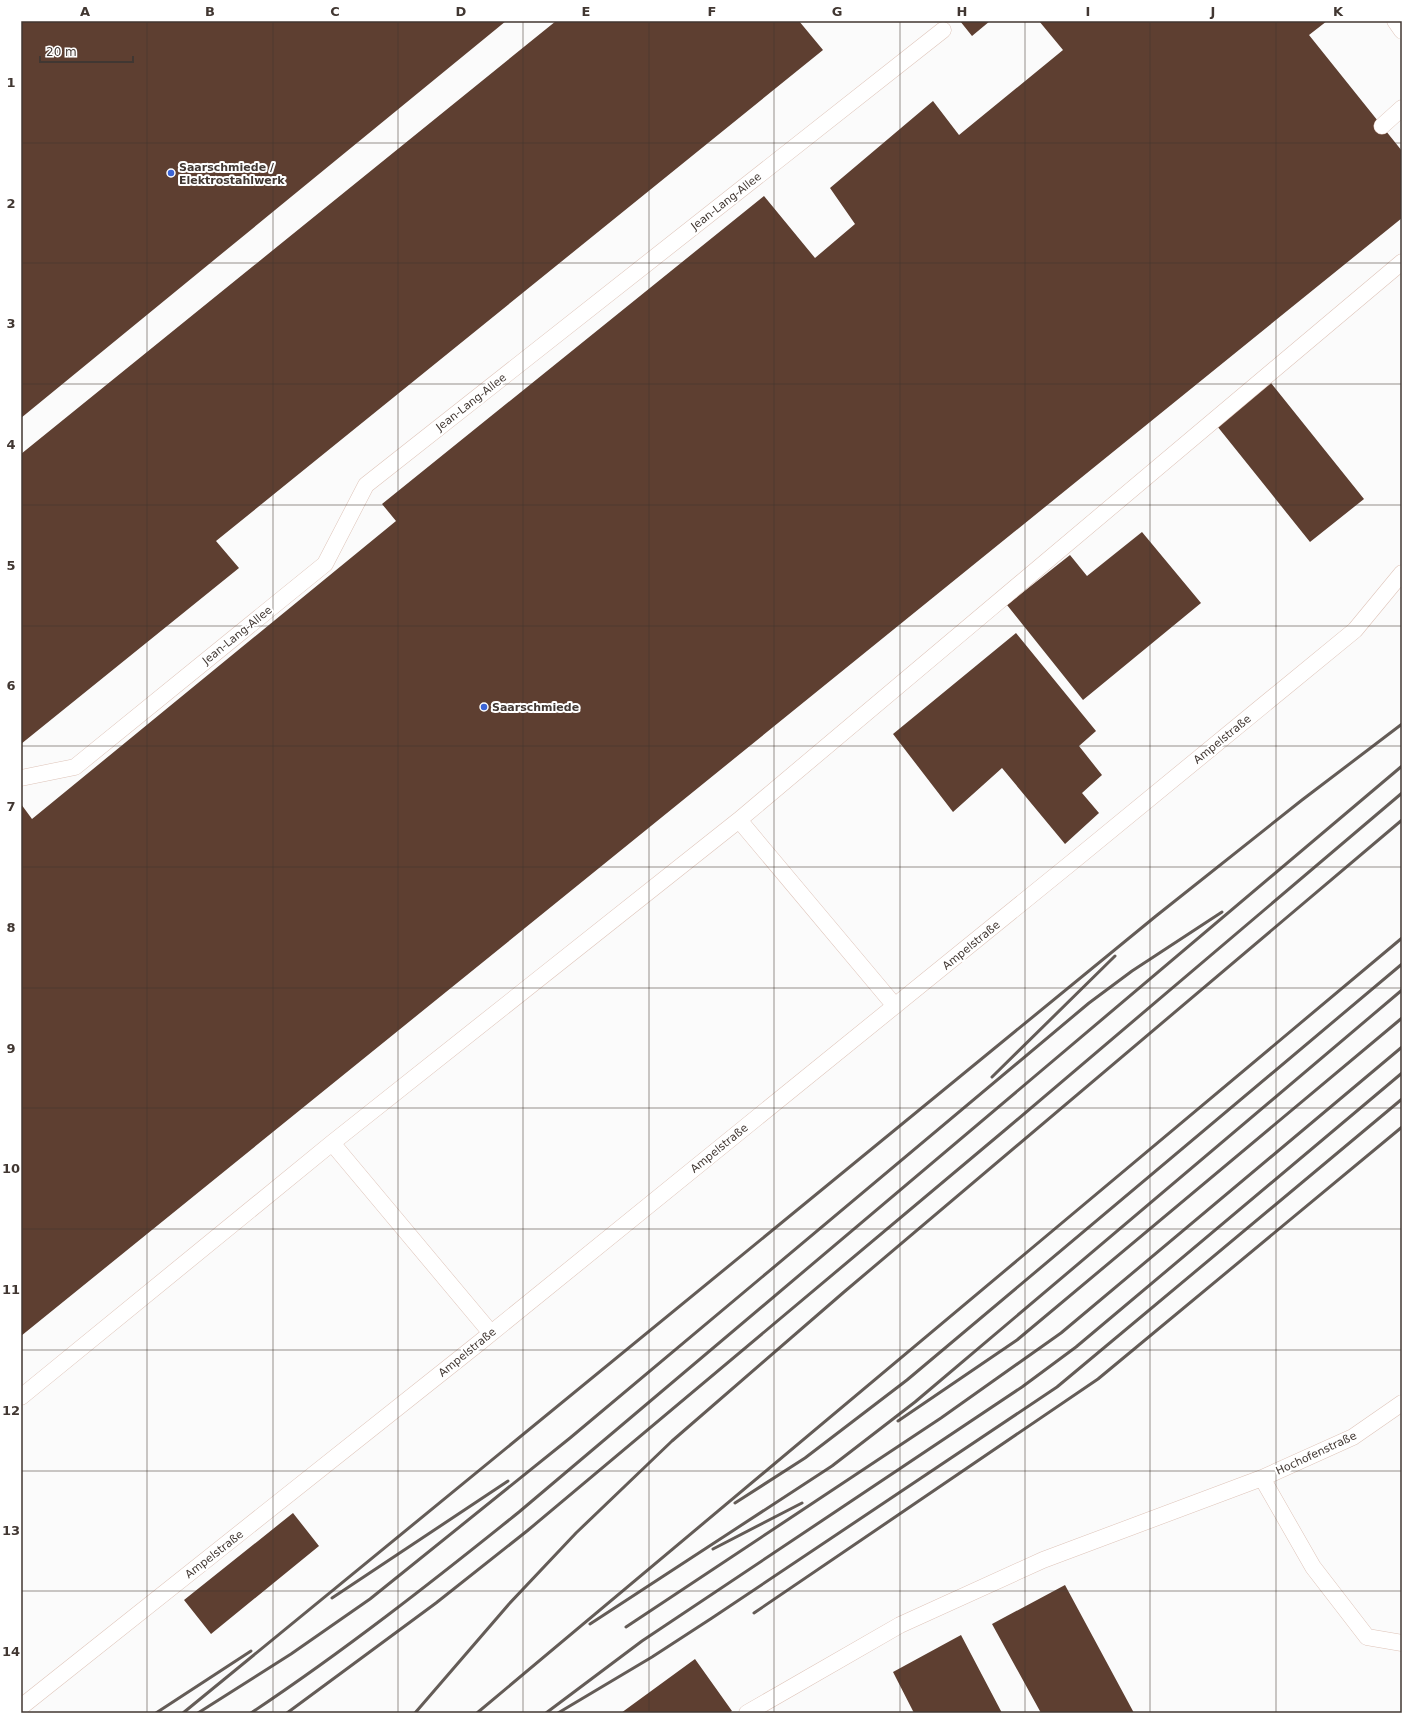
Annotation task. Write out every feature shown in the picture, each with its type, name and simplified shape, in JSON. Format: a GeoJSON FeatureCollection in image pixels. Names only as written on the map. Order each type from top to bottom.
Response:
{"type":"FeatureCollection","features":[{"type":"Feature","properties":{"kind":"lane"},"geometry":{"type":"LineString","coordinates":[[1395,21],[1402,31]]}},
{"type":"Feature","properties":{"kind":"lane","name":"Jean-Lang-Allee"},"geometry":{"type":"LineString","coordinates":[[21,778],[75,767],[106,742],[325,564],[366,485],[943,30]]}},
{"type":"Feature","properties":{"kind":"lane"},"geometry":{"type":"LineString","coordinates":[[1382,126],[1402,108]]}},
{"type":"Feature","properties":{"kind":"lane"},"geometry":{"type":"LineString","coordinates":[[21,1397],[332,1143],[739,820],[1402,262]]}},
{"type":"Feature","properties":{"kind":"lane","name":"Ampelstraße"},"geometry":{"type":"LineString","coordinates":[[21,1707],[491,1333],[895,1006],[1355,630],[1402,573]]}},
{"type":"Feature","properties":{"kind":"lane"},"geometry":{"type":"LineString","coordinates":[[739,820],[895,1006]]}},
{"type":"Feature","properties":{"kind":"lane"},"geometry":{"type":"LineString","coordinates":[[332,1143],[491,1333]]}},
{"type":"Feature","properties":{"kind":"lane","name":"Hochofenstraße"},"geometry":{"type":"LineString","coordinates":[[747,1713],[900,1626],[1043,1560],[1255,1481],[1353,1437],[1402,1403]]}},
{"type":"Feature","properties":{"kind":"lane"},"geometry":{"type":"LineString","coordinates":[[1255,1481],[1313,1567],[1366,1637],[1402,1644]]}},
{"type":"Feature","properties":{"kind":"building","name":"Saarschmiede / Elektrostahlwerk"},"geometry":{"type":"Polygon","coordinates":[[[21,21],[506,21],[21,418],[21,21]]]}},
{"type":"Feature","properties":{"kind":"building"},"geometry":{"type":"Polygon","coordinates":[[[556,21],[799,21],[823,50],[216,541],[239,568],[21,744],[21,454],[556,21]]]}},
{"type":"Feature","properties":{"kind":"building"},"geometry":{"type":"Polygon","coordinates":[[[960,21],[990,21],[972,36],[960,21]]]}},
{"type":"Feature","properties":{"kind":"building","name":"Saarschmiede"},"geometry":{"type":"Polygon","coordinates":[[[1039,21],[1327,21],[1309,35],[1402,151],[1402,218],[21,1336],[21,804],[32,819],[396,521],[382,504],[764,196],[815,258],[855,224],[830,188],[933,101],[959,135],[1063,50],[1039,21]]]}},
{"type":"Feature","properties":{"kind":"building"},"geometry":{"type":"Polygon","coordinates":[[[1271,383],[1364,499],[1310,542],[1217,426],[1271,383]]]}},
{"type":"Feature","properties":{"kind":"building"},"geometry":{"type":"Polygon","coordinates":[[[1142,532],[1201,603],[1083,700],[1007,605],[1070,555],[1087,576],[1142,532]]]}},
{"type":"Feature","properties":{"kind":"building"},"geometry":{"type":"Polygon","coordinates":[[[1016,633],[1096,731],[1079,746],[1102,775],[1082,793],[1099,813],[1065,844],[1002,768],[953,812],[893,734],[1016,633]]]}},
{"type":"Feature","properties":{"kind":"building"},"geometry":{"type":"Polygon","coordinates":[[[293,1513],[319,1546],[211,1634],[184,1600],[293,1513]]]}},
{"type":"Feature","properties":{"kind":"building"},"geometry":{"type":"Polygon","coordinates":[[[1065,1585],[1134,1713],[1041,1713],[992,1624],[1065,1585]]]}},
{"type":"Feature","properties":{"kind":"building"},"geometry":{"type":"Polygon","coordinates":[[[961,1635],[1002,1713],[914,1713],[893,1672],[961,1635]]]}},
{"type":"Feature","properties":{"kind":"building"},"geometry":{"type":"Polygon","coordinates":[[[695,1659],[732,1711],[729,1713],[621,1713],[695,1659]]]}},
{"type":"Feature","properties":{"kind":"railway"},"geometry":{"type":"LineString","coordinates":[[183,1713],[1156,916],[1302,800],[1402,724]]}},
{"type":"Feature","properties":{"kind":"railway"},"geometry":{"type":"LineString","coordinates":[[251,1713],[387,1616],[519,1512],[1402,766]]}},
{"type":"Feature","properties":{"kind":"railway"},"geometry":{"type":"LineString","coordinates":[[287,1713],[436,1603],[527,1531],[1005,1130],[1402,793]]}},
{"type":"Feature","properties":{"kind":"railway"},"geometry":{"type":"LineString","coordinates":[[415,1713],[509,1604],[576,1533],[672,1441],[844,1292],[1402,820]]}},
{"type":"Feature","properties":{"kind":"railway"},"geometry":{"type":"LineString","coordinates":[[198,1713],[291,1654],[370,1599],[570,1438],[1089,1003],[1132,971],[1222,912]]}},
{"type":"Feature","properties":{"kind":"railway"},"geometry":{"type":"LineString","coordinates":[[477,1713],[1402,938]]}},
{"type":"Feature","properties":{"kind":"railway"},"geometry":{"type":"LineString","coordinates":[[992,1077],[1115,956]]}},
{"type":"Feature","properties":{"kind":"railway"},"geometry":{"type":"LineString","coordinates":[[735,1503],[805,1458],[907,1380],[1402,964]]}},
{"type":"Feature","properties":{"kind":"railway"},"geometry":{"type":"LineString","coordinates":[[590,1624],[832,1466],[915,1402],[1402,990]]}},
{"type":"Feature","properties":{"kind":"railway"},"geometry":{"type":"LineString","coordinates":[[898,1421],[1017,1340],[1402,1018]]}},
{"type":"Feature","properties":{"kind":"railway"},"geometry":{"type":"LineString","coordinates":[[626,1627],[941,1418],[1061,1333],[1402,1047]]}},
{"type":"Feature","properties":{"kind":"railway"},"geometry":{"type":"LineString","coordinates":[[546,1713],[642,1641],[1022,1387],[1076,1347],[1402,1073]]}},
{"type":"Feature","properties":{"kind":"railway"},"geometry":{"type":"LineString","coordinates":[[558,1713],[652,1657],[712,1618],[1057,1387],[1402,1099]]}},
{"type":"Feature","properties":{"kind":"railway"},"geometry":{"type":"LineString","coordinates":[[754,1613],[1098,1379],[1402,1127]]}},
{"type":"Feature","properties":{"kind":"railway"},"geometry":{"type":"LineString","coordinates":[[332,1598],[508,1481]]}},
{"type":"Feature","properties":{"kind":"railway"},"geometry":{"type":"LineString","coordinates":[[713,1549],[802,1503]]}},
{"type":"Feature","properties":{"kind":"railway"},"geometry":{"type":"LineString","coordinates":[[156,1713],[251,1651]]}},
{"type":"Feature","properties":{"kind":"place","name":"Saarschmiede / Elektrostahlwerk"},"geometry":{"type":"Point","coordinates":[171,173]}},
{"type":"Feature","properties":{"kind":"place","name":"Saarschmiede"},"geometry":{"type":"Point","coordinates":[484,707]}}]}
